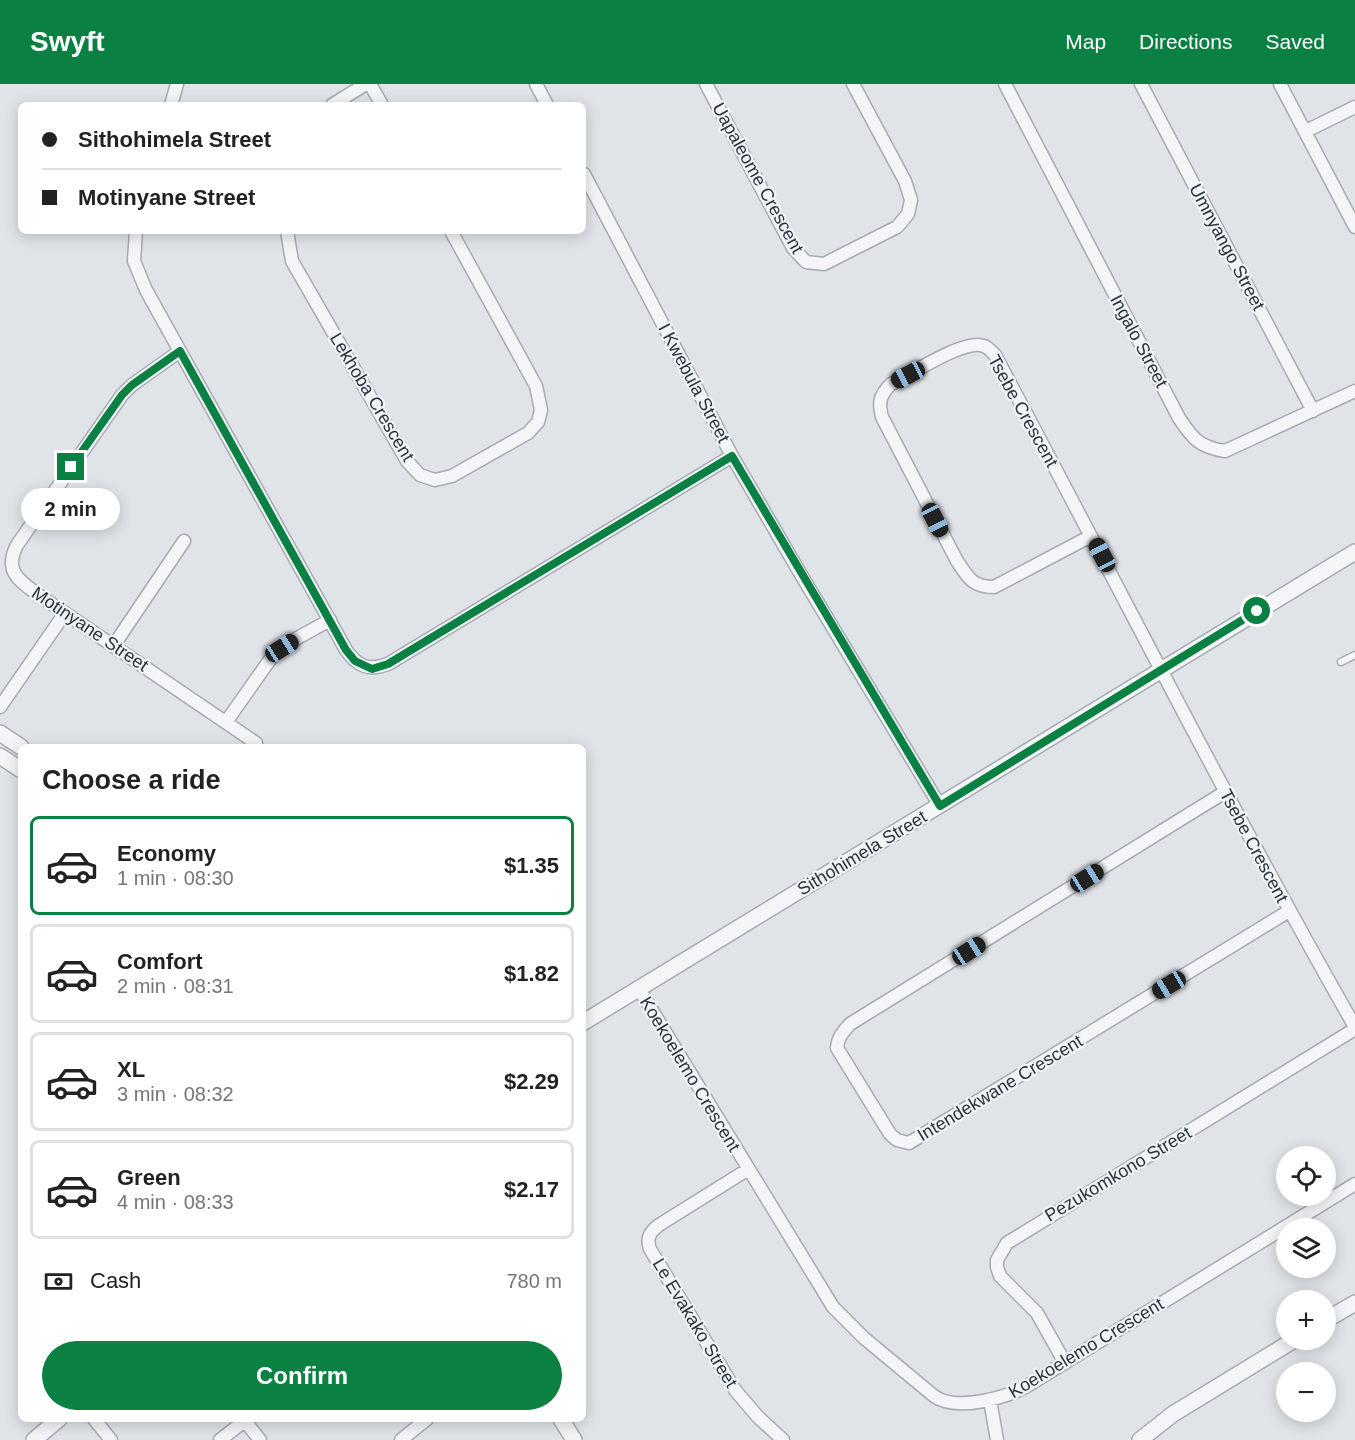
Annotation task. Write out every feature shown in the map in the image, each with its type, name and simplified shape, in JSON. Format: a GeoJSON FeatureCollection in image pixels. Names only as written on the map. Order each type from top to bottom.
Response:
{"type":"FeatureCollection","features":[{"type":"Feature","properties":{"kind":"street"},"geometry":{"type":"LineString","coordinates":[[172,102],[177,84]]}},
{"type":"Feature","properties":{"kind":"street"},"geometry":{"type":"LineString","coordinates":[[337,102],[368,84],[380,102]]}},
{"type":"Feature","properties":{"kind":"street"},"geometry":{"type":"LineString","coordinates":[[536,84],[545,102]]}},
{"type":"Feature","properties":{"kind":"street","name":"Uapaleome Crescent"},"geometry":{"type":"LineString","coordinates":[[706,84],[793,248],[806,262],[824,264],[897,227],[908,214],[911,200],[905,181],[853,84]]}},
{"type":"Feature","properties":{"kind":"street","name":"Ingalo Street"},"geometry":{"type":"LineString","coordinates":[[1005,84],[1179,418],[1193,438],[1208,448],[1225,451],[1355,391]]}},
{"type":"Feature","properties":{"kind":"street","name":"Umnyango Street"},"geometry":{"type":"LineString","coordinates":[[1141,84],[1313,411]]}},
{"type":"Feature","properties":{"kind":"street"},"geometry":{"type":"LineString","coordinates":[[1280,84],[1355,227]]}},
{"type":"Feature","properties":{"kind":"street"},"geometry":{"type":"LineString","coordinates":[[1305,131],[1355,107]]}},
{"type":"Feature","properties":{"kind":"street","name":"I Kwebula Street"},"geometry":{"type":"LineString","coordinates":[[586,178],[732,456],[940,806]]}},
{"type":"Feature","properties":{"kind":"street"},"geometry":{"type":"LineString","coordinates":[[136,234],[134,261],[138,274],[346,650],[355,661],[372,669],[388,664],[732,456]]}},
{"type":"Feature","properties":{"kind":"street","name":"Lekhoba Crescent"},"geometry":{"type":"LineString","coordinates":[[288,234],[292,261],[407,461],[420,475],[435,480],[452,476],[528,433],[538,422],[541,410],[536,386],[453,234]]}},
{"type":"Feature","properties":{"kind":"street","name":"Tsebe Crescent"},"geometry":{"type":"LineString","coordinates":[[1091,536],[994,587],[980,587],[968,578],[957,561],[882,417],[878,404],[882,393],[891,384],[959,348],[973,344],[985,346],[995,355],[1091,536],[1162,670],[1289,912],[1355,1028]]}},
{"type":"Feature","properties":{"kind":"street","name":"Motinyane Street"},"geometry":{"type":"LineString","coordinates":[[180,351],[132,385],[122,395],[12,554],[12,570],[19,580],[65,613],[256,743]]}},
{"type":"Feature","properties":{"kind":"street"},"geometry":{"type":"LineString","coordinates":[[114,645],[184,541]]}},
{"type":"Feature","properties":{"kind":"street","name":"Sithohimela Street"},"geometry":{"type":"LineString","coordinates":[[586,1021],[1355,552]]}},
{"type":"Feature","properties":{"kind":"street"},"geometry":{"type":"LineString","coordinates":[[0,707],[65,613]]}},
{"type":"Feature","properties":{"kind":"street"},"geometry":{"type":"LineString","coordinates":[[226,722],[267,660],[292,641],[330,620]]}},
{"type":"Feature","properties":{"kind":"street"},"geometry":{"type":"LineString","coordinates":[[0,733],[18,745]]}},
{"type":"Feature","properties":{"kind":"street"},"geometry":{"type":"LineString","coordinates":[[0,756],[18,768]]}},
{"type":"Feature","properties":{"kind":"street","name":"Intendekwane Crescent"},"geometry":{"type":"LineString","coordinates":[[1225,792],[850,1024],[838,1040],[837,1048],[890,1134],[897,1140],[909,1143],[1289,912]]}},
{"type":"Feature","properties":{"kind":"street","name":"Koekoelemo Crescent"},"geometry":{"type":"LineString","coordinates":[[639,989],[829,1302],[848,1325],[941,1401],[953,1403],[990,1400],[1017,1392],[1355,1184]]}},
{"type":"Feature","properties":{"kind":"street","name":"Pezukomkono Street"},"geometry":{"type":"LineString","coordinates":[[1065,1363],[1037,1313],[1008,1286],[999,1273],[997,1260],[1007,1243],[1355,1028]]}},
{"type":"Feature","properties":{"kind":"street","name":"Le Evakako Street"},"geometry":{"type":"LineString","coordinates":[[747,1170],[659,1225],[651,1232],[648,1240],[650,1249],[735,1390],[764,1423],[783,1440]]}},
{"type":"Feature","properties":{"kind":"street"},"geometry":{"type":"LineString","coordinates":[[1336,1314],[1355,1303]]}},
{"type":"Feature","properties":{"kind":"street"},"geometry":{"type":"LineString","coordinates":[[1140,1440],[1173,1414],[1278,1350]]}},
{"type":"Feature","properties":{"kind":"street"},"geometry":{"type":"LineString","coordinates":[[990,1400],[997,1440]]}},
{"type":"Feature","properties":{"kind":"street"},"geometry":{"type":"LineString","coordinates":[[34,1440],[55,1422]]}},
{"type":"Feature","properties":{"kind":"street"},"geometry":{"type":"LineString","coordinates":[[96,1422],[111,1440]]}},
{"type":"Feature","properties":{"kind":"street"},"geometry":{"type":"LineString","coordinates":[[220,1440],[242,1422]]}},
{"type":"Feature","properties":{"kind":"street"},"geometry":{"type":"LineString","coordinates":[[246,1422],[260,1440]]}},
{"type":"Feature","properties":{"kind":"street"},"geometry":{"type":"LineString","coordinates":[[401,1440],[424,1422]]}},
{"type":"Feature","properties":{"kind":"street"},"geometry":{"type":"LineString","coordinates":[[563,1422],[574,1440]]}},
{"type":"Feature","properties":{"kind":"lane"},"geometry":{"type":"LineString","coordinates":[[1341,662],[1355,655]]}},
{"type":"Feature","properties":{"kind":"route"},"geometry":{"type":"LineString","coordinates":[[71,467],[122,395],[132,385],[180,351],[346,650],[355,661],[372,669],[388,664],[732,456],[940,806],[1257,611]]}}]}
